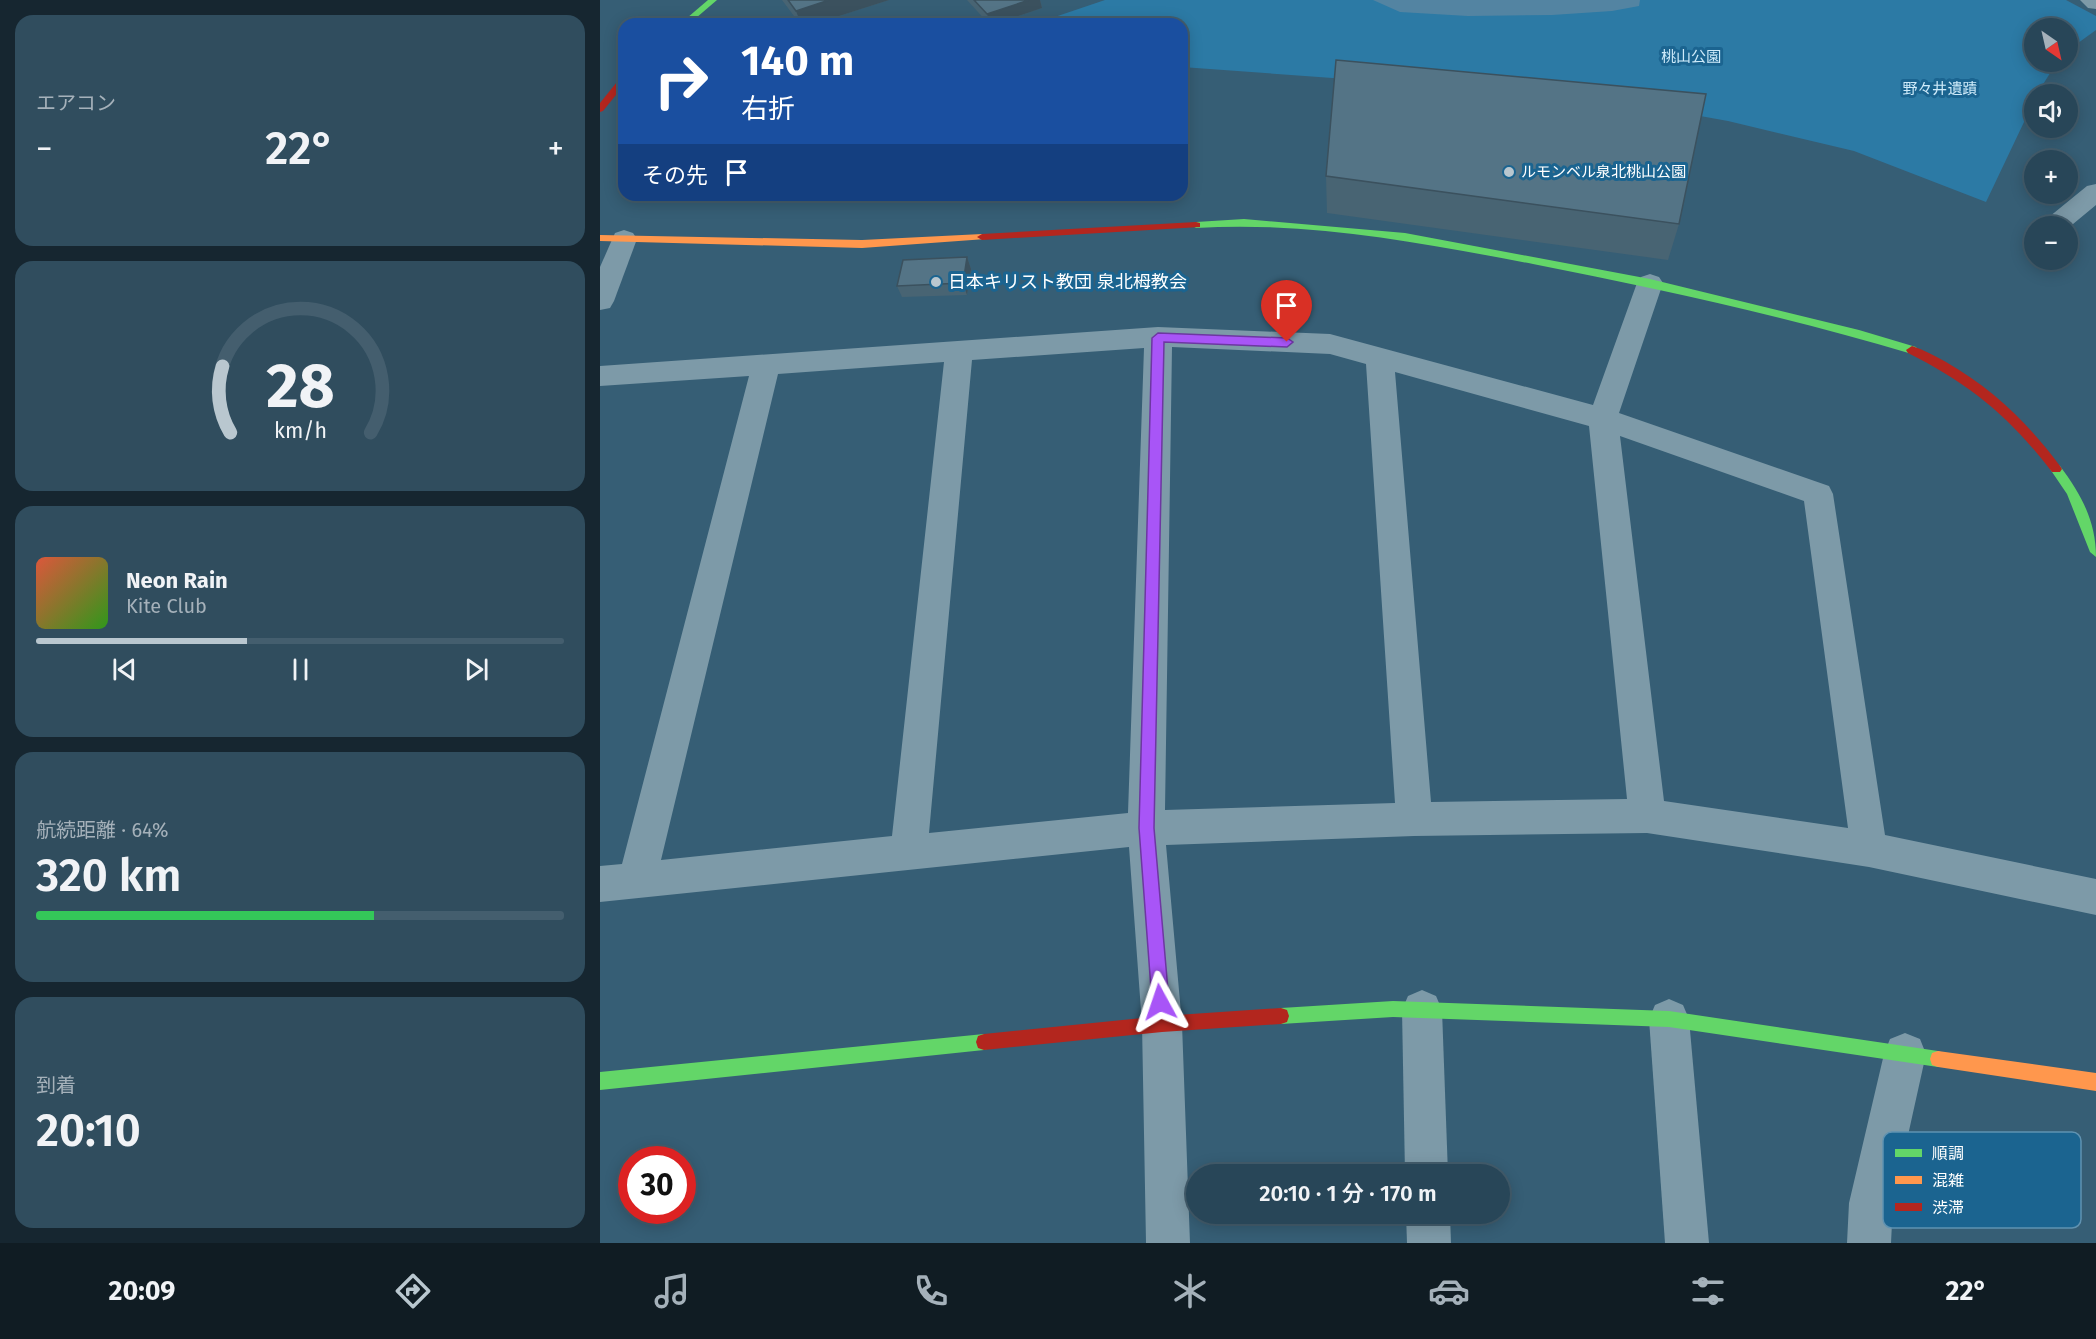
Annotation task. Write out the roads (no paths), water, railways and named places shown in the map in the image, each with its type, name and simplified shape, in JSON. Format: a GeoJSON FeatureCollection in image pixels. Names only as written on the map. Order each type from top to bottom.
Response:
{"type":"FeatureCollection","features":[{"type":"Feature","properties":{"kind":"street"},"geometry":{"type":"LineString","coordinates":[[691,18],[712,0]]}},
{"type":"Feature","properties":{"kind":"street"},"geometry":{"type":"LineString","coordinates":[[2091,0],[2096,3]]}},
{"type":"Feature","properties":{"kind":"street"},"geometry":{"type":"LineString","coordinates":[[600,110],[618,87]]}},
{"type":"Feature","properties":{"kind":"street"},"geometry":{"type":"LineString","coordinates":[[2068,216],[2096,192]]}},
{"type":"Feature","properties":{"kind":"street"},"geometry":{"type":"LineString","coordinates":[[600,301],[612,238],[862,244],[1244,222],[1405,236],[1650,283],[1859,334],[1910,349],[1954,370],[2006,408],[2036,440],[2073,492],[2096,552]]}},
{"type":"Feature","properties":{"kind":"street"},"geometry":{"type":"LineString","coordinates":[[1647,816],[1603,419],[1650,283]]}},
{"type":"Feature","properties":{"kind":"street"},"geometry":{"type":"LineString","coordinates":[[600,376],[1158,338],[1330,344],[1603,419],[1818,494],[1869,849]]}},
{"type":"Feature","properties":{"kind":"street"},"geometry":{"type":"LineString","coordinates":[[1158,338],[1146,828],[1162,1023],[1168,1243]]}},
{"type":"Feature","properties":{"kind":"street"},"geometry":{"type":"LineString","coordinates":[[909,852],[959,351]]}},
{"type":"Feature","properties":{"kind":"street"},"geometry":{"type":"LineString","coordinates":[[1380,358],[1414,819]]}},
{"type":"Feature","properties":{"kind":"street"},"geometry":{"type":"LineString","coordinates":[[637,880],[766,364]]}},
{"type":"Feature","properties":{"kind":"street"},"geometry":{"type":"LineString","coordinates":[[600,884],[1146,828],[1414,819],[1647,816],[1869,849],[2096,897]]}},
{"type":"Feature","properties":{"kind":"street"},"geometry":{"type":"LineString","coordinates":[[600,1081],[1162,1023],[1393,1009],[1669,1019],[2096,1082]]}},
{"type":"Feature","properties":{"kind":"street"},"geometry":{"type":"LineString","coordinates":[[1422,1010],[1427,1164]]}},
{"type":"Feature","properties":{"kind":"street"},"geometry":{"type":"LineString","coordinates":[[1669,1019],[1687,1243]]}},
{"type":"Feature","properties":{"kind":"street"},"geometry":{"type":"LineString","coordinates":[[1888,1132],[1905,1054]]}},
{"type":"Feature","properties":{"kind":"street"},"geometry":{"type":"LineString","coordinates":[[1869,1243],[1872,1203],[1883,1153]]}},
{"type":"Feature","properties":{"kind":"street"},"geometry":{"type":"LineString","coordinates":[[1428,1224],[1429,1243]]}},
{"type":"Feature","properties":{"kind":"place","name":"ルモンベル泉北桃山公園"},"geometry":{"type":"Point","coordinates":[1509,172]}},
{"type":"Feature","properties":{"kind":"place","name":"日本キリスト教団 泉北栂教会"},"geometry":{"type":"Point","coordinates":[936,282]}},
{"type":"Feature","properties":{"kind":"park label","name":"桃山公園"},"geometry":{"type":"Point","coordinates":[1691,57]}},
{"type":"Feature","properties":{"kind":"park label","name":"野々井遺蹟"},"geometry":{"type":"Point","coordinates":[1940,89]}}]}
